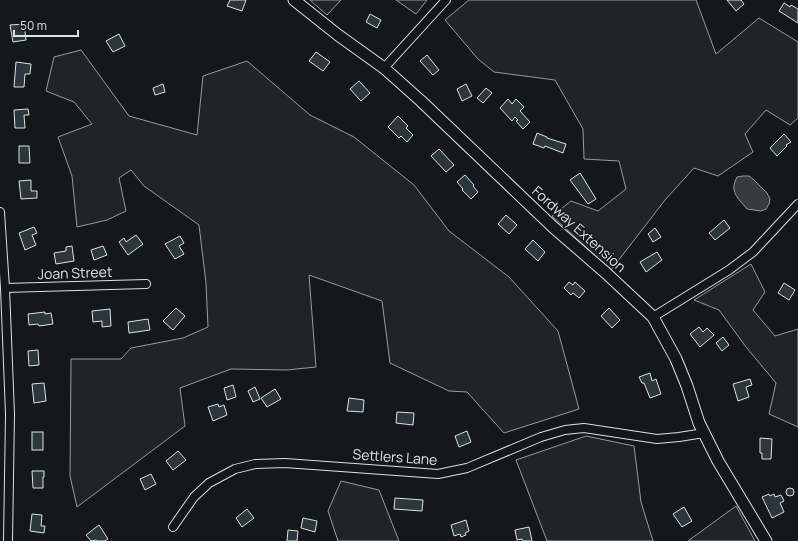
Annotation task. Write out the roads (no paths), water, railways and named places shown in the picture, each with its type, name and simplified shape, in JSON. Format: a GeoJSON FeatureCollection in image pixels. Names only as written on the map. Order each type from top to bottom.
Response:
{"type":"FeatureCollection","features":[{"type":"Feature","properties":{"kind":"street","name":"Fordway Extension"},"geometry":{"type":"LineString","coordinates":[[294,0],[338,35],[384,68],[553,227],[606,273],[653,317],[676,358],[704,433],[728,479],[766,541]]}},
{"type":"Feature","properties":{"kind":"street"},"geometry":{"type":"LineString","coordinates":[[384,68],[446,0]]}},
{"type":"Feature","properties":{"kind":"street"},"geometry":{"type":"LineString","coordinates":[[653,317],[729,270],[753,252],[798,204]]}},
{"type":"Feature","properties":{"kind":"street"},"geometry":{"type":"LineString","coordinates":[[0,212],[5,288],[10,414],[8,541]]}},
{"type":"Feature","properties":{"kind":"street"},"geometry":{"type":"LineString","coordinates":[[791,213],[798,218]]}},
{"type":"Feature","properties":{"kind":"street","name":"Joan Street"},"geometry":{"type":"LineString","coordinates":[[5,288],[146,284]]}},
{"type":"Feature","properties":{"kind":"street","name":"Settlers Lane"},"geometry":{"type":"LineString","coordinates":[[173,527],[194,497],[209,483],[235,469],[255,464],[285,463],[438,474],[467,468],[541,437],[565,430],[590,428],[657,438],[680,437],[704,433]]}}]}
